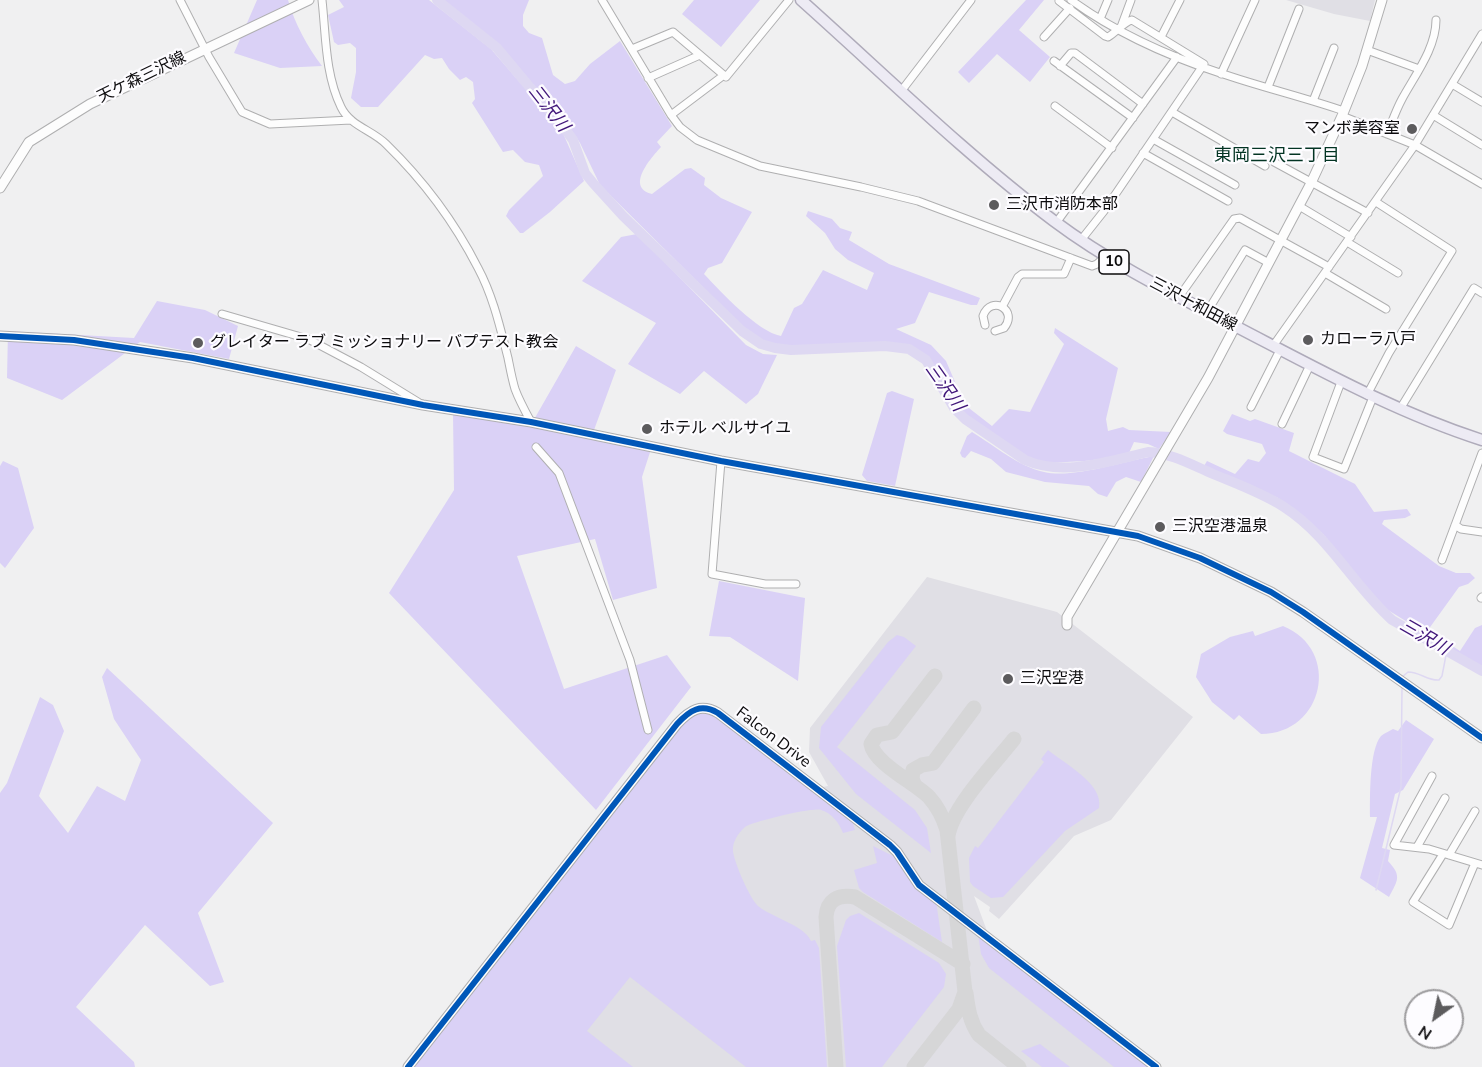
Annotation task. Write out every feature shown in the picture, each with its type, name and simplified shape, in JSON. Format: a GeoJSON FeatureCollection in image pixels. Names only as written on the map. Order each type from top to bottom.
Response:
{"type":"FeatureCollection","features":[{"type":"Feature","properties":{"kind":"main road","name":"三沢十和田線"},"geometry":{"type":"LineString","coordinates":[[801,0],[993,172],[1056,223],[1105,257],[1341,382],[1400,409],[1482,440]]}},
{"type":"Feature","properties":{"kind":"street"},"geometry":{"type":"LineString","coordinates":[[180,0],[242,112],[270,124],[282,125],[351,120]]}},
{"type":"Feature","properties":{"kind":"street","name":"天ケ森三沢線"},"geometry":{"type":"LineString","coordinates":[[0,188],[29,142],[90,104],[309,0]]}},
{"type":"Feature","properties":{"kind":"street"},"geometry":{"type":"LineString","coordinates":[[322,0],[327,57],[341,107],[351,120],[384,141],[408,166],[461,238],[489,291],[515,388],[531,422]]}},
{"type":"Feature","properties":{"kind":"street"},"geometry":{"type":"LineString","coordinates":[[602,0],[671,116],[680,127],[697,140],[777,171],[861,187],[918,201],[1092,266],[1105,257]]}},
{"type":"Feature","properties":{"kind":"street"},"geometry":{"type":"LineString","coordinates":[[671,116],[724,75],[726,77],[789,0]]}},
{"type":"Feature","properties":{"kind":"street"},"geometry":{"type":"LineString","coordinates":[[902,90],[971,0]]}},
{"type":"Feature","properties":{"kind":"street"},"geometry":{"type":"LineString","coordinates":[[1100,19],[1108,0]]}},
{"type":"Feature","properties":{"kind":"street"},"geometry":{"type":"LineString","coordinates":[[1120,28],[1131,0]]}},
{"type":"Feature","properties":{"kind":"street"},"geometry":{"type":"LineString","coordinates":[[1161,37],[1180,0]]}},
{"type":"Feature","properties":{"kind":"street"},"geometry":{"type":"LineString","coordinates":[[1221,74],[1255,0]]}},
{"type":"Feature","properties":{"kind":"street"},"geometry":{"type":"LineString","coordinates":[[1067,625],[1067,617],[1160,461],[1311,183],[1343,114],[1367,50],[1382,0]]}},
{"type":"Feature","properties":{"kind":"street"},"geometry":{"type":"LineString","coordinates":[[1059,1],[1071,4],[1202,67],[1313,101],[1415,145],[1482,184]]}},
{"type":"Feature","properties":{"kind":"street"},"geometry":{"type":"LineString","coordinates":[[1071,4],[1105,36],[1108,37],[1132,20],[1204,64],[1081,240]]}},
{"type":"Feature","properties":{"kind":"street"},"geometry":{"type":"LineString","coordinates":[[1044,37],[1071,4]]}},
{"type":"Feature","properties":{"kind":"street"},"geometry":{"type":"LineString","coordinates":[[1268,87],[1299,9]]}},
{"type":"Feature","properties":{"kind":"street"},"geometry":{"type":"LineString","coordinates":[[1387,134],[1419,69],[1430,43],[1436,20]]}},
{"type":"Feature","properties":{"kind":"street"},"geometry":{"type":"LineString","coordinates":[[632,49],[673,32],[724,75]]}},
{"type":"Feature","properties":{"kind":"street"},"geometry":{"type":"LineString","coordinates":[[1251,407],[1276,348],[1327,270],[1415,145],[1482,34]]}},
{"type":"Feature","properties":{"kind":"street"},"geometry":{"type":"LineString","coordinates":[[1313,101],[1334,48]]}},
{"type":"Feature","properties":{"kind":"street"},"geometry":{"type":"LineString","coordinates":[[1367,50],[1419,69]]}},
{"type":"Feature","properties":{"kind":"street"},"geometry":{"type":"LineString","coordinates":[[1133,118],[1057,64],[1075,52],[1143,104]]}},
{"type":"Feature","properties":{"kind":"street"},"geometry":{"type":"LineString","coordinates":[[648,78],[700,55]]}},
{"type":"Feature","properties":{"kind":"street"},"geometry":{"type":"LineString","coordinates":[[1056,223],[1178,57]]}},
{"type":"Feature","properties":{"kind":"street"},"geometry":{"type":"LineString","coordinates":[[1452,84],[1482,102]]}},
{"type":"Feature","properties":{"kind":"street"},"geometry":{"type":"LineString","coordinates":[[1055,106],[1112,148]]}},
{"type":"Feature","properties":{"kind":"street"},"geometry":{"type":"LineString","coordinates":[[1172,112],[1265,166]]}},
{"type":"Feature","properties":{"kind":"street"},"geometry":{"type":"LineString","coordinates":[[1433,115],[1482,145]]}},
{"type":"Feature","properties":{"kind":"street"},"geometry":{"type":"LineString","coordinates":[[1153,139],[1235,185]]}},
{"type":"Feature","properties":{"kind":"street"},"geometry":{"type":"LineString","coordinates":[[1143,153],[1228,201]]}},
{"type":"Feature","properties":{"kind":"street"},"geometry":{"type":"LineString","coordinates":[[1274,162],[1368,213]]}},
{"type":"Feature","properties":{"kind":"street"},"geometry":{"type":"LineString","coordinates":[[1341,382],[1313,457],[1344,469],[1370,396],[1389,353],[1452,251],[1376,202]]}},
{"type":"Feature","properties":{"kind":"street"},"geometry":{"type":"LineString","coordinates":[[1299,206],[1398,273]]}},
{"type":"Feature","properties":{"kind":"street"},"geometry":{"type":"LineString","coordinates":[[1179,297],[1234,219],[1240,218],[1281,240],[1386,309]]}},
{"type":"Feature","properties":{"kind":"street"},"geometry":{"type":"LineString","coordinates":[[1207,312],[1245,250],[1269,263]]}},
{"type":"Feature","properties":{"kind":"street"},"geometry":{"type":"LineString","coordinates":[[1002,307],[1018,277],[1022,274],[1064,274],[1071,258]]}},
{"type":"Feature","properties":{"kind":"street"},"geometry":{"type":"LineString","coordinates":[[1400,409],[1474,288],[1482,293]]}},
{"type":"Feature","properties":{"kind":"street"},"geometry":{"type":"LineString","coordinates":[[985,326],[983,316],[988,308],[1002,307],[1007,312],[1009,320],[1004,328],[995,331]]}},
{"type":"Feature","properties":{"kind":"street"},"geometry":{"type":"LineString","coordinates":[[222,314],[308,339],[361,367],[423,405]]}},
{"type":"Feature","properties":{"kind":"street"},"geometry":{"type":"LineString","coordinates":[[0,336],[74,340],[193,358],[423,405],[531,422],[721,461],[1138,536],[1230,571],[1271,592],[1482,738]]}},
{"type":"Feature","properties":{"kind":"street"},"geometry":{"type":"LineString","coordinates":[[1282,424],[1310,366]]}},
{"type":"Feature","properties":{"kind":"street"},"geometry":{"type":"LineString","coordinates":[[536,447],[559,473],[630,660],[648,730]]}},
{"type":"Feature","properties":{"kind":"street"},"geometry":{"type":"LineString","coordinates":[[1442,560],[1482,453]]}},
{"type":"Feature","properties":{"kind":"street"},"geometry":{"type":"LineString","coordinates":[[721,461],[712,574],[765,584],[796,584]]}},
{"type":"Feature","properties":{"kind":"street"},"geometry":{"type":"LineString","coordinates":[[1455,525],[1461,529],[1482,532]]}},
{"type":"Feature","properties":{"kind":"street","name":"Falcon Drive"},"geometry":{"type":"LineString","coordinates":[[408,1067],[677,724],[690,711],[704,708],[718,713],[890,845],[919,885],[1156,1067]]}},
{"type":"Feature","properties":{"kind":"street"},"geometry":{"type":"LineString","coordinates":[[1432,776],[1394,845],[1417,847],[1478,864]]}},
{"type":"Feature","properties":{"kind":"street"},"geometry":{"type":"LineString","coordinates":[[1417,847],[1445,798]]}},
{"type":"Feature","properties":{"kind":"street"},"geometry":{"type":"LineString","coordinates":[[1475,811],[1413,902],[1449,925],[1482,856]]}},
{"type":"Feature","properties":{"kind":"shaded area"},"geometry":{"type":"Polygon","coordinates":[[[257,0],[288,0],[302,34],[322,66],[280,68],[234,53],[257,0]]]}},
{"type":"Feature","properties":{"kind":"shaded area"},"geometry":{"type":"Polygon","coordinates":[[[339,0],[429,0],[491,49],[562,131],[584,181],[550,212],[520,233],[506,216],[509,210],[543,176],[539,165],[525,162],[513,150],[503,152],[472,103],[475,99],[473,82],[466,77],[460,80],[442,58],[434,59],[425,55],[378,107],[361,107],[351,98],[356,72],[356,48],[350,43],[338,45],[334,42],[328,15],[344,7],[339,0]]]}},
{"type":"Feature","properties":{"kind":"shaded area"},"geometry":{"type":"Polygon","coordinates":[[[442,0],[529,0],[523,15],[523,26],[529,33],[542,38],[553,75],[565,84],[575,81],[590,64],[620,41],[672,126],[657,142],[661,147],[643,172],[640,179],[641,185],[644,190],[652,194],[685,169],[691,168],[705,178],[704,185],[721,198],[752,212],[722,263],[708,268],[704,274],[740,310],[772,333],[781,336],[794,308],[802,304],[823,270],[867,290],[874,273],[848,260],[835,249],[825,233],[806,216],[808,211],[832,219],[840,228],[852,232],[849,240],[889,264],[980,298],[977,305],[971,305],[929,292],[915,323],[896,329],[931,345],[946,361],[965,405],[992,426],[1009,409],[1030,412],[1064,344],[1054,333],[1055,328],[1118,368],[1106,419],[1108,431],[1123,427],[1129,430],[1171,432],[1159,449],[1148,444],[1134,442],[1129,453],[1115,457],[1047,463],[1028,457],[961,412],[933,365],[922,353],[911,346],[882,342],[792,348],[764,341],[747,331],[600,185],[580,143],[565,120],[499,46],[442,0]]]}},
{"type":"Feature","properties":{"kind":"shaded area"},"geometry":{"type":"Polygon","coordinates":[[[694,0],[760,0],[721,47],[682,14],[694,0]]]}},
{"type":"Feature","properties":{"kind":"shaded area"},"geometry":{"type":"Polygon","coordinates":[[[1026,0],[1044,0],[1019,30],[1050,57],[1030,82],[997,54],[969,83],[958,72],[1026,0]]]}},
{"type":"Feature","properties":{"kind":"shaded area"},"geometry":{"type":"Polygon","coordinates":[[[1286,0],[1375,0],[1370,21],[1334,14],[1286,0]]]}},
{"type":"Feature","properties":{"kind":"shaded area"},"geometry":{"type":"Polygon","coordinates":[[[637,234],[746,345],[763,354],[777,355],[758,394],[746,404],[704,371],[680,394],[628,364],[656,323],[582,281],[621,237],[637,234]]]}},
{"type":"Feature","properties":{"kind":"shaded area"},"geometry":{"type":"Polygon","coordinates":[[[157,301],[205,310],[238,326],[229,359],[140,342],[62,400],[7,378],[8,331],[134,338],[157,301]]]}},
{"type":"Feature","properties":{"kind":"shaded area"},"geometry":{"type":"Polygon","coordinates":[[[576,346],[616,370],[594,430],[653,443],[642,477],[657,588],[613,600],[595,539],[517,556],[564,689],[667,655],[691,687],[596,810],[389,593],[454,490],[453,414],[532,423],[576,346]]]}},
{"type":"Feature","properties":{"kind":"shaded area"},"geometry":{"type":"Polygon","coordinates":[[[892,391],[914,399],[895,486],[867,481],[862,475],[887,393],[892,391]]]}},
{"type":"Feature","properties":{"kind":"shaded area"},"geometry":{"type":"Polygon","coordinates":[[[1232,414],[1250,421],[1255,419],[1294,433],[1289,451],[1355,484],[1374,512],[1407,509],[1411,515],[1405,518],[1384,520],[1382,524],[1439,566],[1456,573],[1470,573],[1475,578],[1459,587],[1428,630],[1460,651],[1475,628],[1482,625],[1482,668],[1383,607],[1323,534],[1278,498],[1204,466],[1207,461],[1235,474],[1248,459],[1259,462],[1266,453],[1262,444],[1223,431],[1232,414]]]}},
{"type":"Feature","properties":{"kind":"shaded area"},"geometry":{"type":"Polygon","coordinates":[[[972,432],[1025,465],[1056,474],[1083,471],[1154,456],[1141,482],[1126,477],[1116,482],[1107,497],[1098,494],[1089,486],[1045,482],[1006,472],[991,459],[971,451],[965,458],[962,457],[960,453],[967,436],[972,432]]]}},
{"type":"Feature","properties":{"kind":"shaded area"},"geometry":{"type":"Polygon","coordinates":[[[3,461],[18,468],[34,528],[5,568],[0,563],[0,466],[3,461]]]}},
{"type":"Feature","properties":{"kind":"shaded area","name":"三沢空港"},"geometry":{"type":"Polygon","coordinates":[[[927,577],[1057,612],[1193,717],[1111,820],[1074,836],[999,919],[989,911],[990,907],[974,896],[996,955],[1137,1067],[435,1067],[625,823],[828,786],[809,752],[810,728],[927,577]]]}},
{"type":"Feature","properties":{"kind":"shaded area"},"geometry":{"type":"Polygon","coordinates":[[[719,581],[805,598],[798,681],[730,637],[709,636],[719,581]]]}},
{"type":"Feature","properties":{"kind":"shaded area"},"geometry":{"type":"Polygon","coordinates":[[[1283,626],[1302,638],[1313,653],[1319,671],[1318,689],[1311,706],[1299,720],[1282,730],[1261,734],[1239,715],[1234,720],[1212,702],[1196,677],[1201,654],[1230,637],[1253,631],[1255,636],[1283,626]]]}},
{"type":"Feature","properties":{"kind":"shaded area"},"geometry":{"type":"Polygon","coordinates":[[[897,635],[916,646],[837,747],[915,810],[927,828],[931,853],[856,794],[819,748],[821,727],[888,642],[897,635]]]}},
{"type":"Feature","properties":{"kind":"shaded area"},"geometry":{"type":"Polygon","coordinates":[[[107,668],[273,823],[198,913],[224,982],[210,986],[145,925],[76,1007],[134,1062],[135,1067],[0,1067],[0,793],[7,783],[40,697],[53,705],[64,731],[39,796],[68,833],[97,786],[125,801],[141,760],[114,719],[102,677],[107,668]]]}},
{"type":"Feature","properties":{"kind":"shaded area"},"geometry":{"type":"Polygon","coordinates":[[[698,713],[710,714],[774,759],[853,823],[855,830],[843,833],[835,819],[825,811],[795,813],[745,827],[733,845],[736,863],[758,906],[802,930],[811,941],[815,940],[819,948],[827,1067],[746,1067],[630,977],[587,1031],[633,1067],[413,1067],[602,824],[685,722],[698,713]]]}},
{"type":"Feature","properties":{"kind":"shaded area"},"geometry":{"type":"Polygon","coordinates":[[[1406,720],[1434,739],[1403,790],[1395,794],[1382,848],[1390,850],[1388,861],[1397,874],[1389,897],[1360,878],[1377,817],[1370,817],[1374,752],[1381,736],[1393,729],[1398,731],[1406,720]]]}},
{"type":"Feature","properties":{"kind":"shaded area"},"geometry":{"type":"Polygon","coordinates":[[[1048,750],[1090,783],[1099,799],[1099,808],[1065,831],[1003,897],[991,898],[970,882],[969,858],[975,846],[978,848],[1044,762],[1041,759],[1048,750]]]}},
{"type":"Feature","properties":{"kind":"shaded area"},"geometry":{"type":"Polygon","coordinates":[[[873,846],[895,857],[911,882],[936,901],[942,942],[859,888],[854,870],[877,863],[873,846]]]}},
{"type":"Feature","properties":{"kind":"shaded area"},"geometry":{"type":"Polygon","coordinates":[[[859,913],[939,963],[946,974],[944,987],[882,1067],[846,1067],[837,946],[846,920],[859,913]]]}},
{"type":"Feature","properties":{"kind":"shaded area"},"geometry":{"type":"Polygon","coordinates":[[[978,934],[1150,1067],[1114,1067],[989,968],[981,954],[978,934]]]}},
{"type":"Feature","properties":{"kind":"shaded area"},"geometry":{"type":"Polygon","coordinates":[[[1040,1044],[1070,1067],[1042,1067],[1021,1051],[1040,1044]]]}},
{"type":"Feature","properties":{"kind":"waterway","name":"三沢川"},"geometry":{"type":"LineString","coordinates":[[437,0],[497,48],[568,133],[573,140],[585,173],[623,216],[742,331],[761,344],[791,350],[885,346],[909,349],[926,360],[954,408],[965,419],[1025,460],[1040,465],[1071,467],[1102,463],[1148,452],[1157,453],[1181,460],[1258,493],[1284,507],[1314,532],[1392,620],[1482,671]]}},
{"type":"Feature","properties":{"kind":"waterway"},"geometry":{"type":"LineString","coordinates":[[1402,677],[1408,672],[1439,680],[1442,676],[1447,650]]}},
{"type":"Feature","properties":{"kind":"waterway"},"geometry":{"type":"LineString","coordinates":[[1376,890],[1401,787],[1402,687]]}},
{"type":"Feature","properties":{"kind":"taxiway"},"geometry":{"type":"LineString","coordinates":[[914,1067],[959,1009],[965,992],[947,830],[940,812],[929,797],[879,758],[871,744],[877,735],[892,732],[935,676]]}},
{"type":"Feature","properties":{"kind":"taxiway"},"geometry":{"type":"LineString","coordinates":[[915,786],[912,779],[913,770],[933,763],[974,708]]}},
{"type":"Feature","properties":{"kind":"taxiway"},"geometry":{"type":"LineString","coordinates":[[948,836],[957,812],[1014,739]]}},
{"type":"Feature","properties":{"kind":"taxiway"},"geometry":{"type":"LineString","coordinates":[[836,1067],[826,917],[831,902],[843,896],[855,897],[963,964]]}},
{"type":"Feature","properties":{"kind":"taxiway"},"geometry":{"type":"LineString","coordinates":[[966,993],[973,1025],[979,1035],[1019,1067]]}},
{"type":"Feature","properties":{"kind":"cycle path"},"geometry":{"type":"LineString","coordinates":[[0,336],[74,340],[193,358],[423,405],[531,422],[721,461],[1138,536],[1200,558],[1271,592],[1482,738]]}},
{"type":"Feature","properties":{"kind":"cycle path"},"geometry":{"type":"LineString","coordinates":[[408,1067],[677,724],[686,715],[701,708],[718,713],[890,845],[919,885],[1156,1067]]}},
{"type":"Feature","properties":{"kind":"place","name":"マンボ美容室"},"geometry":{"type":"Point","coordinates":[1412,129]}},
{"type":"Feature","properties":{"kind":"place","name":"三沢市消防本部"},"geometry":{"type":"Point","coordinates":[994,205]}},
{"type":"Feature","properties":{"kind":"place","name":"カローラ八戸"},"geometry":{"type":"Point","coordinates":[1308,340]}},
{"type":"Feature","properties":{"kind":"place","name":"グレイター ラブ ミッショナリー バプテスト教会"},"geometry":{"type":"Point","coordinates":[198,343]}},
{"type":"Feature","properties":{"kind":"place","name":"ホテル ベルサイユ"},"geometry":{"type":"Point","coordinates":[647,429]}},
{"type":"Feature","properties":{"kind":"place","name":"三沢空港温泉"},"geometry":{"type":"Point","coordinates":[1160,527]}},
{"type":"Feature","properties":{"kind":"place","name":"三沢空港"},"geometry":{"type":"Point","coordinates":[1008,679]}},
{"type":"Feature","properties":{"kind":"district","name":"東岡三沢三丁目"},"geometry":{"type":"Point","coordinates":[1277,157]}}]}
